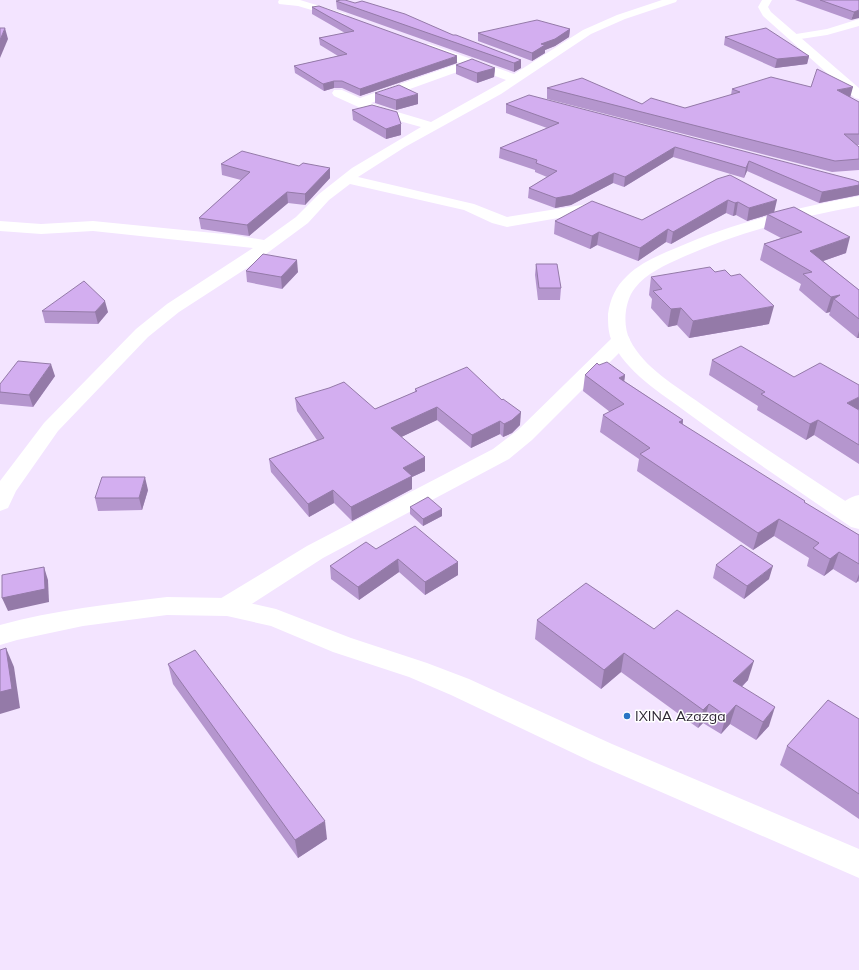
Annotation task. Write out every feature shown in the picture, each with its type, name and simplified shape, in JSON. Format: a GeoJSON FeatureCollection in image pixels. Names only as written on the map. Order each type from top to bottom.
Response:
{"type":"FeatureCollection","features":[{"type":"Feature","properties":{"kind":"street"},"geometry":{"type":"LineString","coordinates":[[0,503],[5,490],[51,427],[142,333],[173,308],[302,220],[324,197],[347,179],[431,126],[497,91],[515,79],[525,65],[587,32],[621,16],[672,0]]}},
{"type":"Feature","properties":{"kind":"street"},"geometry":{"type":"LineString","coordinates":[[767,0],[763,7],[767,14],[859,95]]}},
{"type":"Feature","properties":{"kind":"street"},"geometry":{"type":"LineString","coordinates":[[283,2],[294,2],[316,7],[351,19]]}},
{"type":"Feature","properties":{"kind":"street"},"geometry":{"type":"LineString","coordinates":[[794,37],[819,35],[842,29],[859,22]]}},
{"type":"Feature","properties":{"kind":"street"},"geometry":{"type":"LineString","coordinates":[[416,42],[515,79]]}},
{"type":"Feature","properties":{"kind":"street"},"geometry":{"type":"LineString","coordinates":[[359,104],[471,63]]}},
{"type":"Feature","properties":{"kind":"street"},"geometry":{"type":"LineString","coordinates":[[497,91],[515,96]]}},
{"type":"Feature","properties":{"kind":"street"},"geometry":{"type":"LineString","coordinates":[[338,93],[359,104],[431,126]]}},
{"type":"Feature","properties":{"kind":"street"},"geometry":{"type":"LineString","coordinates":[[347,179],[469,207],[498,220],[507,222],[594,208]]}},
{"type":"Feature","properties":{"kind":"street"},"geometry":{"type":"LineString","coordinates":[[855,512],[726,432],[666,389],[630,354],[621,340],[618,327],[618,303],[626,288],[636,278],[654,264],[687,249],[767,220],[810,210],[859,202]]}},
{"type":"Feature","properties":{"kind":"street"},"geometry":{"type":"LineString","coordinates":[[0,226],[41,229],[94,226],[234,240],[267,245]]}},
{"type":"Feature","properties":{"kind":"street"},"geometry":{"type":"LineString","coordinates":[[227,606],[315,552],[501,454],[526,435],[621,340]]}},
{"type":"Feature","properties":{"kind":"street"},"geometry":{"type":"LineString","coordinates":[[0,635],[17,630],[83,617],[167,606],[227,606],[276,618],[342,645],[418,670],[460,686],[602,753],[859,864]]}},
{"type":"Feature","properties":{"kind":"building"},"geometry":{"type":"Polygon","coordinates":[[[341,0],[355,3],[362,1],[405,14],[453,35],[521,60],[514,63],[336,1],[341,0]]]}},
{"type":"Feature","properties":{"kind":"building"},"geometry":{"type":"Polygon","coordinates":[[[820,0],[859,0],[859,10],[854,12],[820,0]]]}},
{"type":"Feature","properties":{"kind":"building"},"geometry":{"type":"Polygon","coordinates":[[[319,6],[457,56],[360,89],[342,81],[334,81],[323,84],[294,66],[347,54],[319,38],[354,31],[312,7],[319,6]]]}},
{"type":"Feature","properties":{"kind":"building"},"geometry":{"type":"Polygon","coordinates":[[[537,20],[570,29],[555,39],[541,44],[545,45],[532,53],[478,33],[537,20]]]}},
{"type":"Feature","properties":{"kind":"building"},"geometry":{"type":"Polygon","coordinates":[[[0,28],[5,28],[0,40],[0,28]]]}},
{"type":"Feature","properties":{"kind":"building"},"geometry":{"type":"Polygon","coordinates":[[[766,28],[809,56],[777,59],[725,37],[766,28]]]}},
{"type":"Feature","properties":{"kind":"building"},"geometry":{"type":"Polygon","coordinates":[[[472,59],[495,68],[477,73],[456,65],[472,59]]]}},
{"type":"Feature","properties":{"kind":"building"},"geometry":{"type":"Polygon","coordinates":[[[817,69],[853,87],[837,90],[859,102],[859,134],[844,134],[859,147],[859,159],[835,161],[547,88],[582,78],[642,104],[651,98],[685,108],[740,92],[732,89],[771,77],[811,87],[817,69]]]}},
{"type":"Feature","properties":{"kind":"building"},"geometry":{"type":"Polygon","coordinates":[[[399,85],[418,94],[396,100],[375,93],[399,85]]]}},
{"type":"Feature","properties":{"kind":"building"},"geometry":{"type":"Polygon","coordinates":[[[529,95],[854,180],[859,182],[859,185],[822,192],[749,161],[746,168],[675,147],[625,177],[614,173],[572,195],[556,198],[529,188],[557,171],[536,163],[537,160],[500,148],[559,123],[506,104],[529,95]]]}},
{"type":"Feature","properties":{"kind":"building"},"geometry":{"type":"Polygon","coordinates":[[[372,105],[397,112],[401,124],[386,129],[352,110],[372,105]]]}},
{"type":"Feature","properties":{"kind":"building"},"geometry":{"type":"Polygon","coordinates":[[[242,151],[299,166],[303,163],[330,168],[305,194],[287,192],[247,225],[199,218],[250,172],[221,164],[242,151]]]}},
{"type":"Feature","properties":{"kind":"building"},"geometry":{"type":"Polygon","coordinates":[[[730,175],[777,200],[749,208],[738,202],[735,203],[728,200],[673,232],[668,229],[640,248],[599,232],[592,236],[555,221],[592,201],[642,220],[717,179],[730,175]]]}},
{"type":"Feature","properties":{"kind":"building"},"geometry":{"type":"Polygon","coordinates":[[[794,207],[850,237],[810,251],[859,290],[859,319],[834,299],[840,295],[831,297],[803,274],[812,272],[764,244],[802,232],[767,214],[794,207]]]}},
{"type":"Feature","properties":{"kind":"building"},"geometry":{"type":"Polygon","coordinates":[[[263,254],[297,260],[281,277],[246,271],[263,254]]]}},
{"type":"Feature","properties":{"kind":"building"},"geometry":{"type":"Polygon","coordinates":[[[536,264],[557,264],[561,288],[539,288],[536,264]]]}},
{"type":"Feature","properties":{"kind":"building"},"geometry":{"type":"Polygon","coordinates":[[[710,267],[715,272],[725,270],[731,276],[740,274],[774,306],[693,321],[681,308],[671,309],[653,291],[662,289],[651,277],[710,267]]]}},
{"type":"Feature","properties":{"kind":"building"},"geometry":{"type":"Polygon","coordinates":[[[84,281],[105,301],[95,312],[42,311],[84,281]]]}},
{"type":"Feature","properties":{"kind":"building"},"geometry":{"type":"Polygon","coordinates":[[[741,346],[794,377],[820,363],[859,385],[859,397],[847,403],[859,410],[859,445],[818,420],[810,424],[761,394],[765,392],[712,360],[741,346]]]}},
{"type":"Feature","properties":{"kind":"building"},"geometry":{"type":"Polygon","coordinates":[[[18,361],[51,364],[29,395],[0,392],[0,384],[18,361]]]}},
{"type":"Feature","properties":{"kind":"building"},"geometry":{"type":"Polygon","coordinates":[[[607,362],[625,375],[619,378],[683,420],[679,422],[805,501],[804,502],[859,535],[859,564],[839,552],[830,559],[813,548],[819,543],[779,519],[758,533],[640,454],[650,448],[603,415],[624,404],[585,375],[597,363],[599,365],[607,362]]]}},
{"type":"Feature","properties":{"kind":"building"},"geometry":{"type":"Polygon","coordinates":[[[467,367],[502,400],[503,399],[521,412],[512,420],[504,424],[500,421],[472,435],[437,407],[391,428],[425,457],[403,468],[412,476],[351,507],[333,490],[308,504],[269,459],[324,438],[295,398],[344,382],[375,409],[417,391],[415,389],[467,367]]]}},
{"type":"Feature","properties":{"kind":"building"},"geometry":{"type":"Polygon","coordinates":[[[102,477],[145,477],[139,498],[95,498],[102,477]]]}},
{"type":"Feature","properties":{"kind":"building"},"geometry":{"type":"Polygon","coordinates":[[[428,497],[442,509],[423,519],[410,507],[428,497]]]}},
{"type":"Feature","properties":{"kind":"building"},"geometry":{"type":"Polygon","coordinates":[[[415,526],[458,562],[425,582],[398,559],[358,587],[330,566],[366,542],[376,549],[415,526]]]}},
{"type":"Feature","properties":{"kind":"building"},"geometry":{"type":"Polygon","coordinates":[[[741,545],[773,566],[747,586],[716,565],[741,545]]]}},
{"type":"Feature","properties":{"kind":"building"},"geometry":{"type":"Polygon","coordinates":[[[44,567],[45,589],[2,598],[2,575],[44,567]]]}},
{"type":"Feature","properties":{"kind":"building"},"geometry":{"type":"Polygon","coordinates":[[[586,583],[654,629],[677,610],[754,661],[733,681],[775,707],[763,722],[736,705],[726,716],[709,704],[703,710],[624,653],[604,670],[537,620],[586,583]]]}},
{"type":"Feature","properties":{"kind":"building"},"geometry":{"type":"Polygon","coordinates":[[[6,648],[12,689],[0,692],[0,650],[6,648]]]}},
{"type":"Feature","properties":{"kind":"building"},"geometry":{"type":"Polygon","coordinates":[[[195,650],[325,821],[295,840],[168,664],[195,650]]]}},
{"type":"Feature","properties":{"kind":"building"},"geometry":{"type":"Polygon","coordinates":[[[828,700],[859,719],[859,794],[787,746],[828,700]]]}},
{"type":"Feature","properties":{"kind":"place","name":"IXINA Azazga"},"geometry":{"type":"Point","coordinates":[627,716]}}]}
